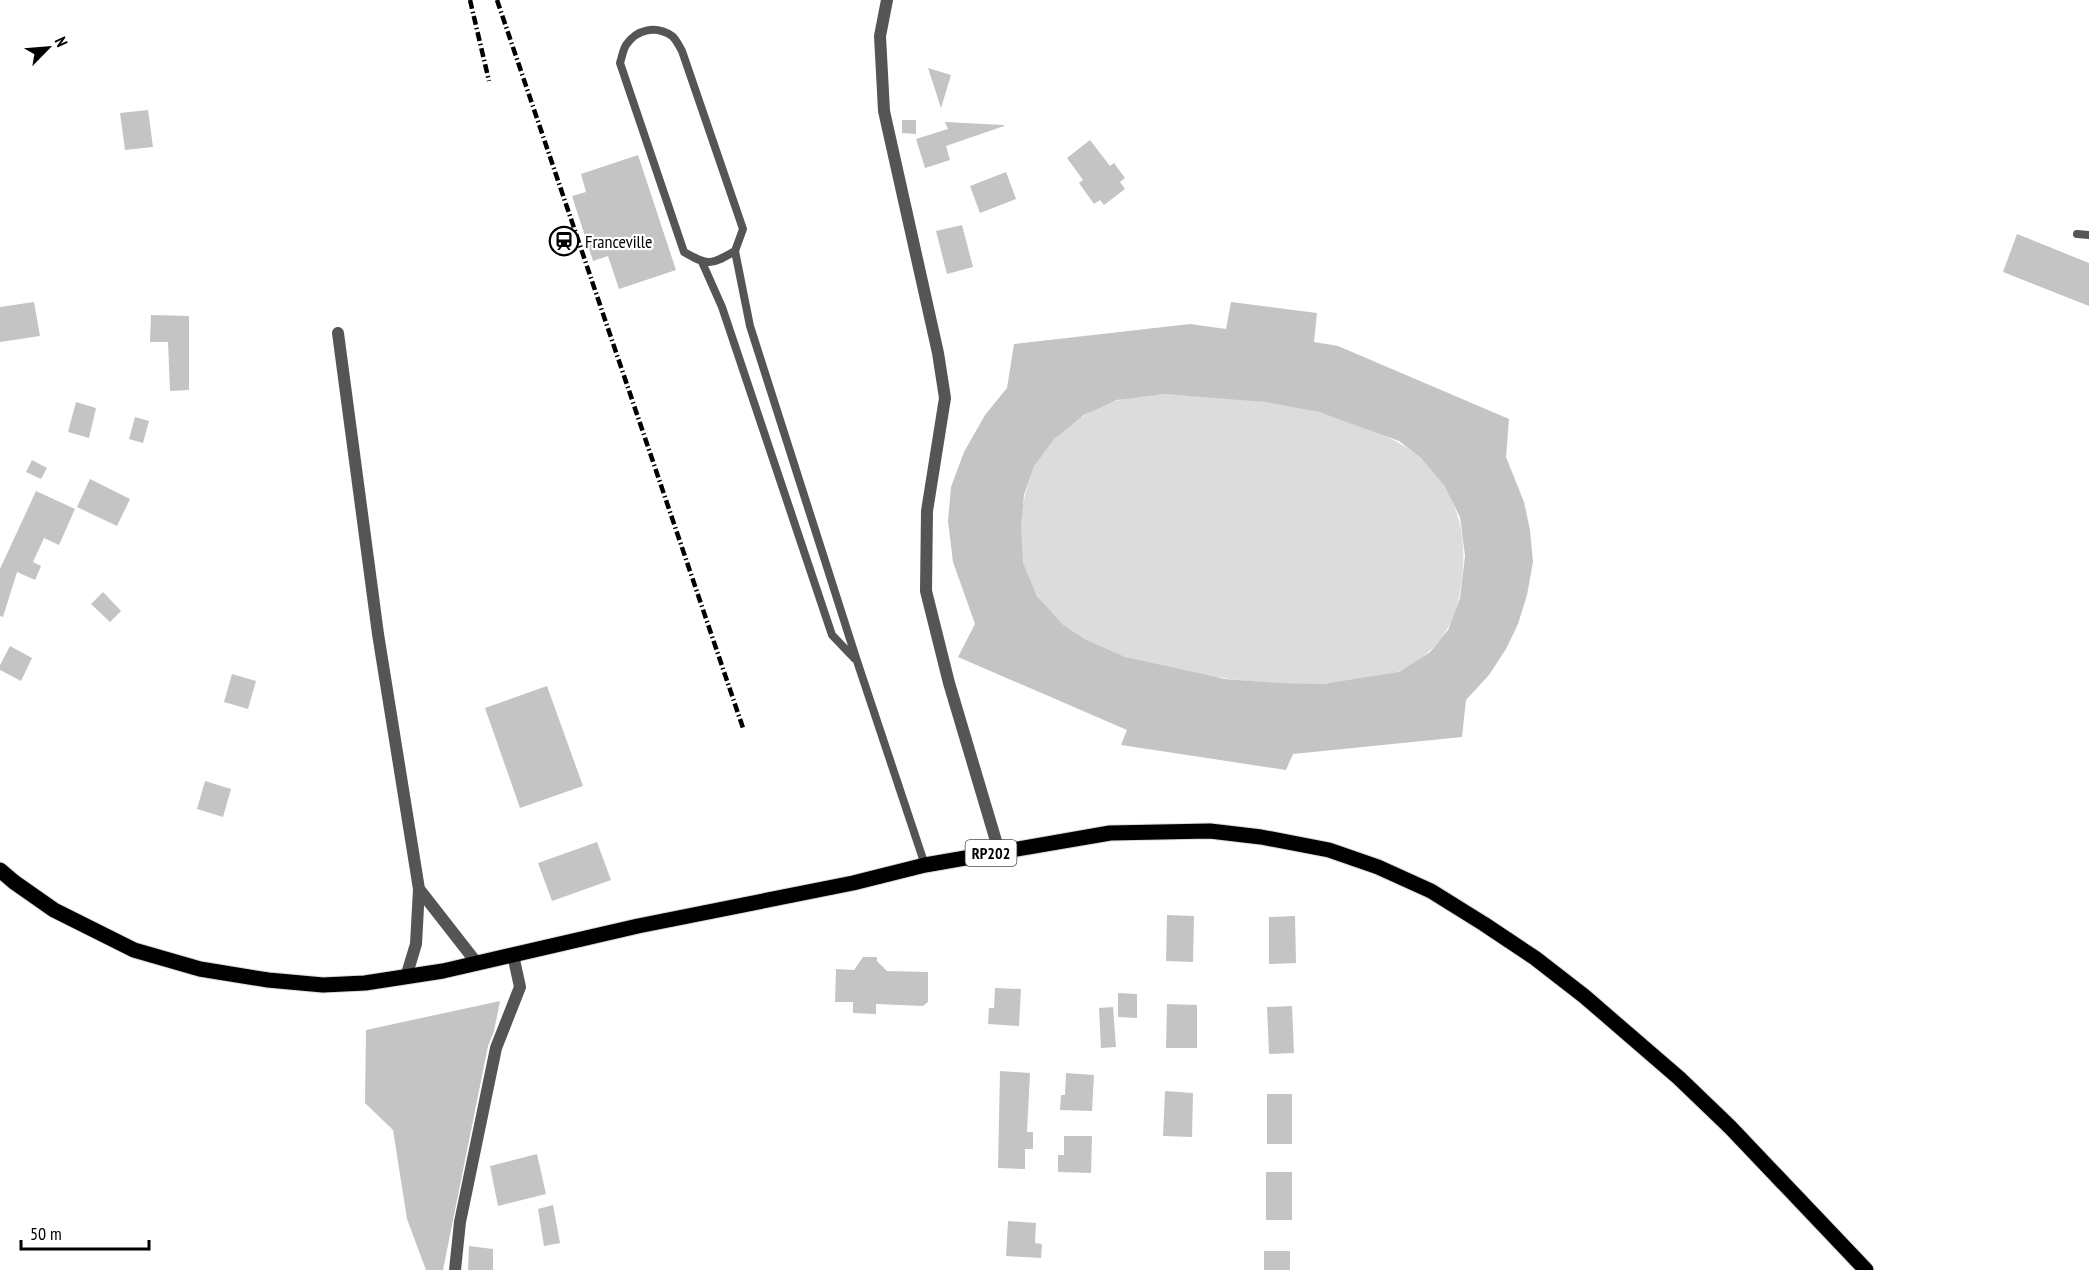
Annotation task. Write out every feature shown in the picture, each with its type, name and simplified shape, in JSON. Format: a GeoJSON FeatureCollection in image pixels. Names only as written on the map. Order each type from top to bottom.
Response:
{"type":"FeatureCollection","features":[{"type":"Feature","properties":{"kind":"main road","name":"RP202"},"geometry":{"type":"LineString","coordinates":[[0,870],[64,915],[134,950],[200,969],[268,980],[323,985],[365,983],[406,977],[638,926],[854,883],[925,865],[1110,833],[1210,831],[1261,837],[1329,850],[1378,867],[1431,891],[1535,958],[1584,996],[1679,1078],[1730,1127],[1866,1270]]}},
{"type":"Feature","properties":{"kind":"street"},"geometry":{"type":"LineString","coordinates":[[888,0],[880,36],[884,111],[938,353],[945,398],[927,511],[926,591],[949,683],[999,851]]}},
{"type":"Feature","properties":{"kind":"street"},"geometry":{"type":"LineString","coordinates":[[338,333],[378,634],[419,889],[416,944],[406,977]]}},
{"type":"Feature","properties":{"kind":"street"},"geometry":{"type":"LineString","coordinates":[[419,889],[476,962]]}},
{"type":"Feature","properties":{"kind":"street"},"geometry":{"type":"LineString","coordinates":[[455,1270],[460,1222],[496,1048],[520,987],[513,955]]}},
{"type":"Feature","properties":{"kind":"lane"},"geometry":{"type":"LineString","coordinates":[[857,661],[832,635],[722,307],[702,262],[684,252],[620,63],[625,46],[633,37],[646,30],[658,30],[674,36],[682,51],[743,229],[735,251],[750,326],[925,865]]}},
{"type":"Feature","properties":{"kind":"lane"},"geometry":{"type":"LineString","coordinates":[[2077,234],[2089,235]]}},
{"type":"Feature","properties":{"kind":"lane"},"geometry":{"type":"LineString","coordinates":[[702,262],[721,259],[735,251]]}},
{"type":"Feature","properties":{"kind":"shaded area"},"geometry":{"type":"Polygon","coordinates":[[[1164,394],[1242,399],[1300,407],[1372,431],[1397,442],[1428,465],[1451,498],[1459,520],[1463,543],[1460,595],[1451,622],[1437,644],[1416,662],[1393,674],[1330,684],[1291,684],[1223,678],[1152,665],[1118,655],[1089,642],[1064,627],[1039,597],[1028,579],[1023,562],[1022,512],[1033,467],[1039,456],[1068,426],[1092,411],[1122,399],[1164,394]]]}},
{"type":"Feature","properties":{"kind":"building"},"geometry":{"type":"Polygon","coordinates":[[[928,68],[951,75],[941,108],[928,68]]]}},
{"type":"Feature","properties":{"kind":"building"},"geometry":{"type":"Polygon","coordinates":[[[148,110],[153,147],[125,150],[120,113],[148,110]]]}},
{"type":"Feature","properties":{"kind":"building"},"geometry":{"type":"Polygon","coordinates":[[[902,120],[916,120],[916,134],[902,133],[902,120]]]}},
{"type":"Feature","properties":{"kind":"building"},"geometry":{"type":"Polygon","coordinates":[[[945,122],[1004,126],[946,146],[950,160],[925,168],[916,139],[948,129],[945,122]]]}},
{"type":"Feature","properties":{"kind":"building"},"geometry":{"type":"Polygon","coordinates":[[[1090,140],[1110,166],[1114,163],[1125,178],[1120,182],[1125,189],[1104,205],[1100,200],[1094,204],[1079,183],[1083,180],[1067,158],[1090,140]]]}},
{"type":"Feature","properties":{"kind":"building"},"geometry":{"type":"Polygon","coordinates":[[[638,155],[676,270],[619,289],[608,256],[593,261],[572,196],[586,192],[581,174],[638,155]]]}},
{"type":"Feature","properties":{"kind":"building"},"geometry":{"type":"Polygon","coordinates":[[[1006,172],[1016,199],[980,213],[970,186],[1006,172]]]}},
{"type":"Feature","properties":{"kind":"building"},"geometry":{"type":"Polygon","coordinates":[[[962,225],[973,267],[947,274],[936,231],[962,225]]]}},
{"type":"Feature","properties":{"kind":"building"},"geometry":{"type":"Polygon","coordinates":[[[2017,234],[2089,263],[2089,306],[2003,272],[2017,234]]]}},
{"type":"Feature","properties":{"kind":"building"},"geometry":{"type":"Polygon","coordinates":[[[34,302],[40,336],[0,342],[0,307],[34,302]]]}},
{"type":"Feature","properties":{"kind":"building"},"geometry":{"type":"Polygon","coordinates":[[[1231,302],[1317,313],[1314,342],[1338,346],[1509,419],[1506,457],[1524,502],[1533,562],[1527,595],[1518,624],[1506,649],[1489,675],[1466,700],[1462,737],[1293,754],[1286,770],[1121,745],[1127,730],[958,657],[975,624],[953,562],[948,521],[951,487],[964,452],[985,415],[1007,388],[1014,344],[1190,324],[1226,329],[1231,302]],[[1164,394],[1117,400],[1084,415],[1054,439],[1034,466],[1024,495],[1021,527],[1023,563],[1037,596],[1063,625],[1086,640],[1125,657],[1225,679],[1323,684],[1399,672],[1430,652],[1448,630],[1460,598],[1465,556],[1460,517],[1444,485],[1421,458],[1399,441],[1319,412],[1266,402],[1164,394]]]}},
{"type":"Feature","properties":{"kind":"building"},"geometry":{"type":"Polygon","coordinates":[[[151,315],[189,316],[189,390],[170,391],[168,342],[150,342],[151,315]]]}},
{"type":"Feature","properties":{"kind":"building"},"geometry":{"type":"Polygon","coordinates":[[[76,402],[96,408],[89,438],[68,432],[76,402]]]}},
{"type":"Feature","properties":{"kind":"building"},"geometry":{"type":"Polygon","coordinates":[[[135,417],[149,421],[143,443],[129,439],[135,417]]]}},
{"type":"Feature","properties":{"kind":"building"},"geometry":{"type":"Polygon","coordinates":[[[32,460],[47,468],[41,479],[26,472],[32,460]]]}},
{"type":"Feature","properties":{"kind":"building"},"geometry":{"type":"Polygon","coordinates":[[[90,479],[130,499],[117,526],[77,507],[90,479]]]}},
{"type":"Feature","properties":{"kind":"building"},"geometry":{"type":"Polygon","coordinates":[[[36,491],[75,509],[59,545],[44,538],[33,562],[41,566],[35,580],[17,572],[3,617],[0,616],[0,569],[36,491]]]}},
{"type":"Feature","properties":{"kind":"building"},"geometry":{"type":"Polygon","coordinates":[[[103,592],[121,611],[110,622],[91,604],[103,592]]]}},
{"type":"Feature","properties":{"kind":"building"},"geometry":{"type":"Polygon","coordinates":[[[10,646],[32,658],[21,681],[0,670],[0,665],[10,646]]]}},
{"type":"Feature","properties":{"kind":"building"},"geometry":{"type":"Polygon","coordinates":[[[232,674],[256,681],[248,709],[224,702],[232,674]]]}},
{"type":"Feature","properties":{"kind":"building"},"geometry":{"type":"Polygon","coordinates":[[[547,686],[583,786],[520,808],[485,708],[547,686]]]}},
{"type":"Feature","properties":{"kind":"building"},"geometry":{"type":"Polygon","coordinates":[[[205,781],[231,789],[223,817],[197,809],[205,781]]]}},
{"type":"Feature","properties":{"kind":"building"},"geometry":{"type":"Polygon","coordinates":[[[597,842],[611,880],[552,901],[538,863],[597,842]]]}},
{"type":"Feature","properties":{"kind":"building"},"geometry":{"type":"Polygon","coordinates":[[[1167,915],[1194,916],[1193,962],[1166,961],[1167,915]]]}},
{"type":"Feature","properties":{"kind":"building"},"geometry":{"type":"Polygon","coordinates":[[[1295,916],[1296,963],[1269,964],[1269,917],[1295,916]]]}},
{"type":"Feature","properties":{"kind":"building"},"geometry":{"type":"Polygon","coordinates":[[[863,957],[877,957],[877,961],[887,971],[928,972],[928,1002],[923,1006],[876,1004],[876,1014],[853,1013],[853,1002],[835,1002],[836,969],[854,970],[863,957]]]}},
{"type":"Feature","properties":{"kind":"building"},"geometry":{"type":"Polygon","coordinates":[[[995,988],[1021,989],[1019,1026],[988,1024],[989,1008],[994,1008],[995,988]]]}},
{"type":"Feature","properties":{"kind":"building"},"geometry":{"type":"Polygon","coordinates":[[[1118,993],[1137,994],[1137,1018],[1118,1017],[1118,993]]]}},
{"type":"Feature","properties":{"kind":"building"},"geometry":{"type":"Polygon","coordinates":[[[500,1001],[494,1031],[488,1046],[443,1270],[426,1270],[407,1219],[393,1130],[365,1103],[366,1030],[500,1001]]]}},
{"type":"Feature","properties":{"kind":"building"},"geometry":{"type":"Polygon","coordinates":[[[1167,1004],[1197,1005],[1197,1048],[1166,1048],[1167,1004]]]}},
{"type":"Feature","properties":{"kind":"building"},"geometry":{"type":"Polygon","coordinates":[[[1292,1006],[1294,1053],[1269,1054],[1267,1007],[1292,1006]]]}},
{"type":"Feature","properties":{"kind":"building"},"geometry":{"type":"Polygon","coordinates":[[[1113,1007],[1116,1047],[1101,1048],[1099,1008],[1113,1007]]]}},
{"type":"Feature","properties":{"kind":"building"},"geometry":{"type":"Polygon","coordinates":[[[1000,1071],[1030,1073],[1027,1132],[1033,1132],[1033,1149],[1025,1149],[1025,1169],[998,1168],[1000,1071]]]}},
{"type":"Feature","properties":{"kind":"building"},"geometry":{"type":"Polygon","coordinates":[[[1066,1073],[1094,1075],[1092,1111],[1060,1110],[1061,1095],[1065,1095],[1066,1073]]]}},
{"type":"Feature","properties":{"kind":"building"},"geometry":{"type":"Polygon","coordinates":[[[1165,1091],[1193,1093],[1192,1137],[1163,1136],[1165,1091]]]}},
{"type":"Feature","properties":{"kind":"building"},"geometry":{"type":"Polygon","coordinates":[[[1267,1094],[1292,1094],[1292,1144],[1267,1144],[1267,1094]]]}},
{"type":"Feature","properties":{"kind":"building"},"geometry":{"type":"Polygon","coordinates":[[[1064,1136],[1092,1136],[1091,1173],[1058,1172],[1058,1155],[1064,1155],[1064,1136]]]}},
{"type":"Feature","properties":{"kind":"building"},"geometry":{"type":"Polygon","coordinates":[[[537,1154],[546,1194],[498,1206],[490,1166],[537,1154]]]}},
{"type":"Feature","properties":{"kind":"building"},"geometry":{"type":"Polygon","coordinates":[[[1266,1172],[1292,1172],[1292,1220],[1266,1220],[1266,1172]]]}},
{"type":"Feature","properties":{"kind":"building"},"geometry":{"type":"Polygon","coordinates":[[[553,1205],[560,1243],[544,1246],[538,1209],[553,1205]]]}},
{"type":"Feature","properties":{"kind":"building"},"geometry":{"type":"Polygon","coordinates":[[[1008,1221],[1036,1223],[1035,1243],[1042,1244],[1041,1258],[1006,1256],[1008,1221]]]}},
{"type":"Feature","properties":{"kind":"building"},"geometry":{"type":"Polygon","coordinates":[[[469,1246],[493,1249],[493,1270],[468,1270],[469,1246]]]}},
{"type":"Feature","properties":{"kind":"building"},"geometry":{"type":"Polygon","coordinates":[[[1264,1251],[1290,1251],[1290,1270],[1264,1270],[1264,1251]]]}},
{"type":"Feature","properties":{"kind":"railway"},"geometry":{"type":"LineString","coordinates":[[470,0],[489,81]]}},
{"type":"Feature","properties":{"kind":"railway"},"geometry":{"type":"LineString","coordinates":[[497,0],[743,728]]}},
{"type":"Feature","properties":{"kind":"place","name":"Franceville"},"geometry":{"type":"Point","coordinates":[564,241]}}]}
